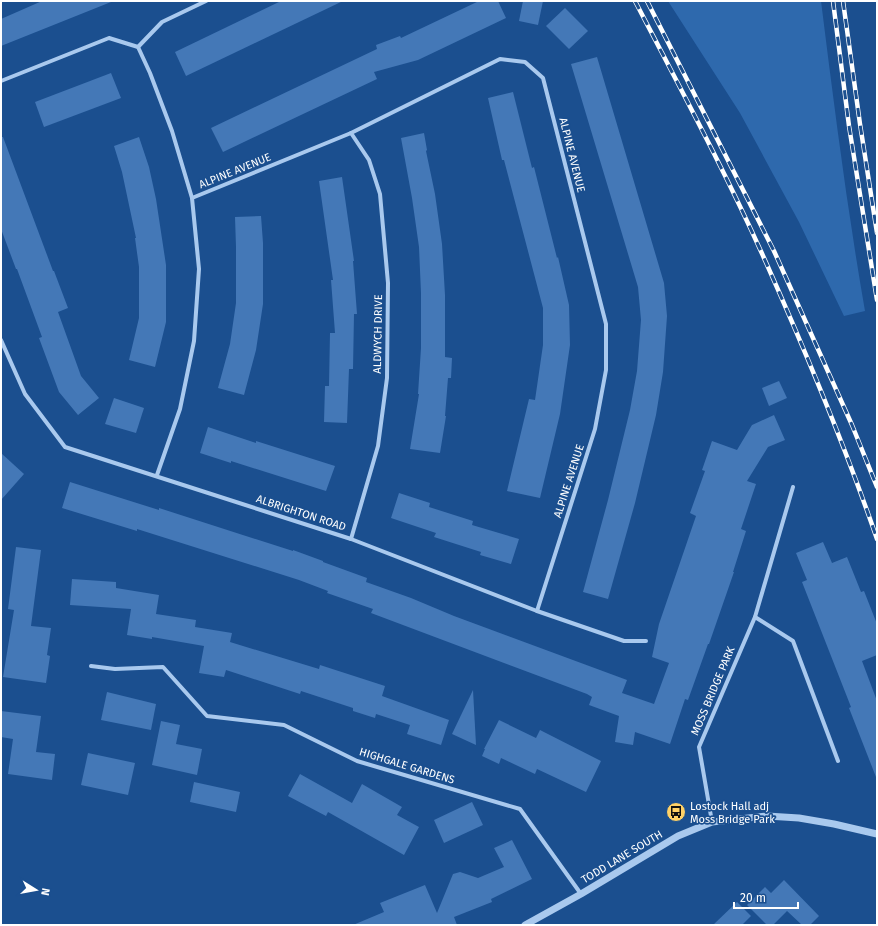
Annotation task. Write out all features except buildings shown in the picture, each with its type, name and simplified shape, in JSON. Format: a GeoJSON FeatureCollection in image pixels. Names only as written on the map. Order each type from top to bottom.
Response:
{"type":"FeatureCollection","features":[{"type":"Feature","properties":{"kind":"street"},"geometry":{"type":"LineString","coordinates":[[138,48],[162,22],[206,1]]}},
{"type":"Feature","properties":{"kind":"street"},"geometry":{"type":"LineString","coordinates":[[1,81],[109,38],[138,48],[150,73],[172,131],[192,198],[199,269],[194,341],[180,409],[157,475]]}},
{"type":"Feature","properties":{"kind":"street","name":"ALPINE AVENUE"},"geometry":{"type":"LineString","coordinates":[[192,198],[352,133],[500,59],[525,62],[543,78],[606,324],[606,370],[595,429],[537,611]]}},
{"type":"Feature","properties":{"kind":"street","name":"ALDWYCH DRIVE"},"geometry":{"type":"LineString","coordinates":[[352,133],[369,160],[380,194],[388,283],[387,378],[378,446],[352,539]]}},
{"type":"Feature","properties":{"kind":"street","name":"ALBRIGHTON ROAD"},"geometry":{"type":"LineString","coordinates":[[1,340],[25,394],[65,447],[157,475],[352,539],[537,611],[624,641],[646,641]]}},
{"type":"Feature","properties":{"kind":"street","name":"MOSS BRIDGE PARK"},"geometry":{"type":"LineString","coordinates":[[712,822],[699,747],[755,617],[793,487]]}},
{"type":"Feature","properties":{"kind":"street"},"geometry":{"type":"LineString","coordinates":[[755,617],[793,641],[838,761]]}},
{"type":"Feature","properties":{"kind":"street","name":"HIGHGALE GARDENS"},"geometry":{"type":"LineString","coordinates":[[91,666],[115,669],[163,667],[207,716],[284,725],[357,761],[520,809],[581,894]]}},
{"type":"Feature","properties":{"kind":"street","name":"TODD LANE SOUTH"},"geometry":{"type":"LineString","coordinates":[[525,925],[581,894],[678,836],[712,822],[767,816],[799,818],[877,834]]}},
{"type":"Feature","properties":{"kind":"shaded area"},"geometry":{"type":"Polygon","coordinates":[[[668,1],[821,1],[836,118],[865,311],[844,316],[799,222],[740,113],[668,1]]]}},
{"type":"Feature","properties":{"kind":"railway"},"geometry":{"type":"LineString","coordinates":[[635,1],[718,161],[764,258],[824,397],[877,539]]}},
{"type":"Feature","properties":{"kind":"railway"},"geometry":{"type":"LineString","coordinates":[[647,1],[774,251],[852,425],[877,487]]}},
{"type":"Feature","properties":{"kind":"railway"},"geometry":{"type":"LineString","coordinates":[[833,1],[849,126],[877,300]]}},
{"type":"Feature","properties":{"kind":"railway"},"geometry":{"type":"LineString","coordinates":[[843,1],[877,233]]}},
{"type":"Feature","properties":{"kind":"place","name":"Lostock Hall adj Moss Bridge Park"},"geometry":{"type":"Point","coordinates":[676,812]}}]}
